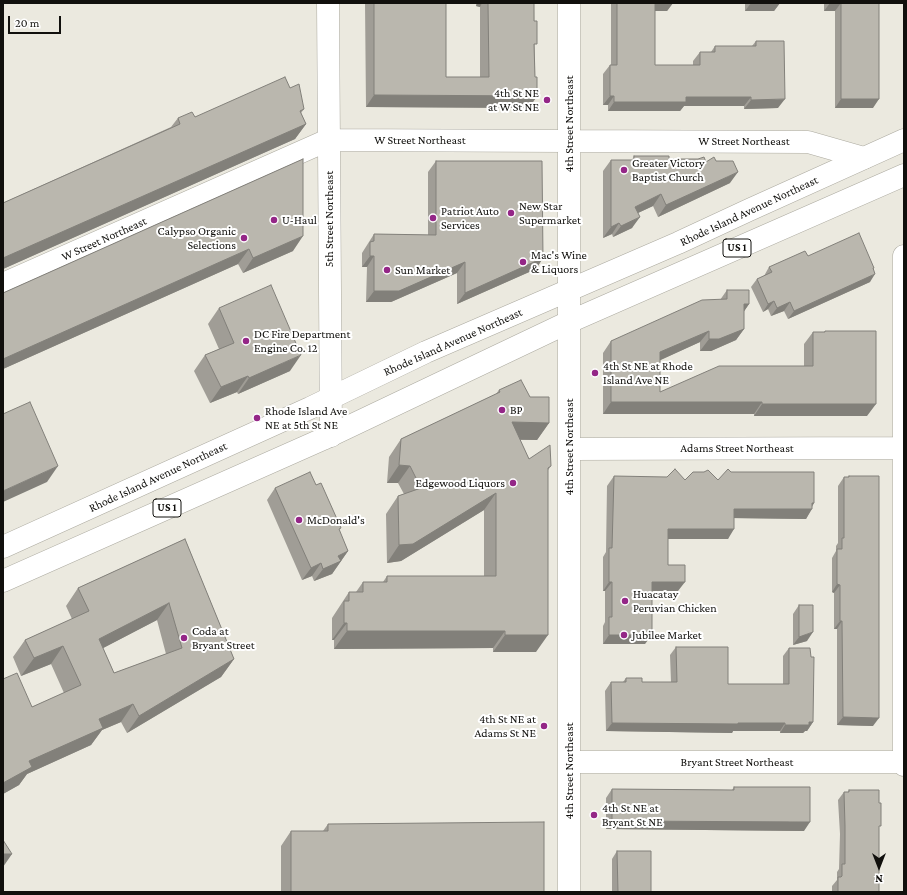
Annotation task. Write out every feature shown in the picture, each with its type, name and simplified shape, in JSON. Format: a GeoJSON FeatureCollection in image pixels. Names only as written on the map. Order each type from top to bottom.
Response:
{"type":"FeatureCollection","features":[{"type":"Feature","properties":{"kind":"street","name":"5th Street Northeast"},"geometry":{"type":"LineString","coordinates":[[328,3],[330,436]]}},
{"type":"Feature","properties":{"kind":"street","name":"4th Street Northeast"},"geometry":{"type":"LineString","coordinates":[[569,3],[569,892]]}},
{"type":"Feature","properties":{"kind":"street","name":"W Street Northeast"},"geometry":{"type":"LineString","coordinates":[[3,284],[328,140],[808,142],[864,158]]}},
{"type":"Feature","properties":{"kind":"street","name":"Rhode Island Avenue Northeast"},"geometry":{"type":"LineString","coordinates":[[3,547],[330,399],[426,352],[678,243],[904,140]]}},
{"type":"Feature","properties":{"kind":"street","name":"US 1"},"geometry":{"type":"LineString","coordinates":[[3,581],[330,436],[569,322],[904,175]]}},
{"type":"Feature","properties":{"kind":"street"},"geometry":{"type":"LineString","coordinates":[[904,256],[904,764]]}},
{"type":"Feature","properties":{"kind":"street","name":"Adams Street Northeast"},"geometry":{"type":"LineString","coordinates":[[570,449],[904,448]]}},
{"type":"Feature","properties":{"kind":"street","name":"Bryant Street Northeast"},"geometry":{"type":"LineString","coordinates":[[569,762],[904,764]]}},
{"type":"Feature","properties":{"kind":"building"},"geometry":{"type":"Polygon","coordinates":[[[374,3],[446,3],[446,77],[489,77],[488,3],[534,3],[534,21],[537,21],[537,44],[534,44],[537,96],[374,95],[374,3]]]}},
{"type":"Feature","properties":{"kind":"building"},"geometry":{"type":"Polygon","coordinates":[[[617,3],[655,3],[655,65],[700,65],[700,52],[715,52],[715,46],[756,46],[756,41],[784,41],[785,99],[751,100],[751,97],[686,97],[686,102],[614,102],[614,96],[610,96],[610,65],[617,65],[617,3]]]}},
{"type":"Feature","properties":{"kind":"building"},"geometry":{"type":"Polygon","coordinates":[[[841,3],[879,3],[879,99],[841,99],[841,3]]]}},
{"type":"Feature","properties":{"kind":"building"},"geometry":{"type":"Polygon","coordinates":[[[285,77],[290,88],[299,84],[304,109],[300,111],[306,124],[3,258],[3,203],[180,124],[178,118],[192,112],[195,117],[285,77]]]}},
{"type":"Feature","properties":{"kind":"building"},"geometry":{"type":"Polygon","coordinates":[[[634,156],[669,156],[669,159],[698,159],[704,157],[706,162],[714,157],[716,161],[733,161],[738,172],[666,205],[661,194],[635,207],[640,217],[621,226],[619,223],[611,227],[611,160],[634,160],[634,156]]]}},
{"type":"Feature","properties":{"kind":"building"},"geometry":{"type":"Polygon","coordinates":[[[303,159],[303,236],[253,258],[249,249],[3,359],[3,293],[303,159]]]}},
{"type":"Feature","properties":{"kind":"building"},"geometry":{"type":"Polygon","coordinates":[[[436,161],[542,161],[543,258],[465,293],[465,262],[399,291],[374,291],[374,256],[370,256],[370,242],[374,241],[374,234],[436,235],[436,161]]]}},
{"type":"Feature","properties":{"kind":"building"},"geometry":{"type":"Polygon","coordinates":[[[859,233],[874,268],[875,274],[794,311],[790,302],[777,308],[774,301],[768,304],[757,279],[772,272],[769,267],[805,251],[808,256],[859,233]]]}},
{"type":"Feature","properties":{"kind":"building","name":"DC Fire Department Engine Co. 12"},"geometry":{"type":"Polygon","coordinates":[[[271,285],[301,355],[249,378],[248,376],[221,387],[205,355],[234,343],[219,308],[271,285]]]}},
{"type":"Feature","properties":{"kind":"building"},"geometry":{"type":"Polygon","coordinates":[[[727,290],[749,290],[749,304],[744,304],[744,329],[719,339],[709,339],[709,331],[660,352],[660,392],[719,366],[813,366],[813,332],[876,331],[876,404],[611,402],[611,341],[702,300],[727,299],[727,290]]]}},
{"type":"Feature","properties":{"kind":"building"},"geometry":{"type":"Polygon","coordinates":[[[521,380],[530,397],[549,397],[549,423],[512,422],[529,459],[550,445],[551,466],[548,468],[548,635],[505,635],[505,631],[347,631],[347,623],[344,623],[344,601],[349,601],[349,592],[363,592],[363,582],[387,582],[387,576],[496,576],[496,493],[413,544],[399,545],[398,496],[421,488],[410,466],[399,465],[401,439],[500,392],[499,390],[521,380]]]}},
{"type":"Feature","properties":{"kind":"building"},"geometry":{"type":"Polygon","coordinates":[[[30,402],[58,466],[3,491],[3,414],[30,402]]]}},
{"type":"Feature","properties":{"kind":"building"},"geometry":{"type":"Polygon","coordinates":[[[675,469],[685,480],[693,472],[704,472],[708,470],[718,480],[728,469],[731,472],[814,472],[814,503],[812,503],[812,509],[734,509],[734,529],[668,529],[668,565],[685,565],[685,582],[652,582],[652,635],[609,635],[609,617],[612,617],[612,582],[609,582],[609,548],[612,548],[614,476],[667,477],[675,469]]]}},
{"type":"Feature","properties":{"kind":"building","name":"McDonald's"},"geometry":{"type":"Polygon","coordinates":[[[310,472],[316,485],[321,483],[341,528],[339,529],[348,551],[338,556],[341,561],[323,569],[321,563],[311,568],[275,488],[310,472]]]}},
{"type":"Feature","properties":{"kind":"building"},"geometry":{"type":"Polygon","coordinates":[[[879,476],[879,718],[843,717],[842,621],[840,621],[840,585],[837,584],[837,549],[842,549],[842,538],[844,538],[844,477],[879,476]]]}},
{"type":"Feature","properties":{"kind":"building"},"geometry":{"type":"Polygon","coordinates":[[[185,539],[234,659],[139,716],[133,704],[99,719],[103,728],[29,761],[32,767],[3,783],[3,679],[17,673],[32,707],[81,685],[63,646],[34,658],[25,640],[89,611],[78,588],[185,539]],[[169,603],[99,639],[114,673],[182,648],[169,603]]]}},
{"type":"Feature","properties":{"kind":"building"},"geometry":{"type":"Polygon","coordinates":[[[799,605],[813,605],[813,632],[799,637],[799,605]]]}},
{"type":"Feature","properties":{"kind":"building"},"geometry":{"type":"Polygon","coordinates":[[[676,647],[728,647],[728,684],[789,684],[789,648],[810,648],[811,657],[814,657],[813,722],[809,722],[809,725],[785,725],[785,723],[612,723],[611,682],[626,682],[626,678],[642,678],[642,682],[677,682],[676,647]]]}},
{"type":"Feature","properties":{"kind":"building"},"geometry":{"type":"Polygon","coordinates":[[[734,787],[810,787],[810,822],[612,821],[612,789],[734,790],[734,787]]]}},
{"type":"Feature","properties":{"kind":"building"},"geometry":{"type":"Polygon","coordinates":[[[849,790],[879,790],[879,803],[881,803],[881,826],[879,826],[879,892],[838,892],[838,877],[842,876],[842,864],[845,864],[844,792],[849,792],[849,790]]]}},
{"type":"Feature","properties":{"kind":"building"},"geometry":{"type":"Polygon","coordinates":[[[544,822],[544,892],[291,892],[291,831],[328,831],[328,824],[544,822]]]}},
{"type":"Feature","properties":{"kind":"building"},"geometry":{"type":"Polygon","coordinates":[[[3,840],[12,854],[3,854],[3,840]]]}},
{"type":"Feature","properties":{"kind":"building"},"geometry":{"type":"Polygon","coordinates":[[[617,851],[651,851],[651,892],[618,892],[617,851]]]}},
{"type":"Feature","properties":{"kind":"place","name":"4th St NE at W St NE"},"geometry":{"type":"Point","coordinates":[547,100]}},
{"type":"Feature","properties":{"kind":"place","name":"Greater Victory Baptist Church"},"geometry":{"type":"Point","coordinates":[624,170]}},
{"type":"Feature","properties":{"kind":"place","name":"New Star Supermarket"},"geometry":{"type":"Point","coordinates":[511,213]}},
{"type":"Feature","properties":{"kind":"place","name":"Patriot Auto Services"},"geometry":{"type":"Point","coordinates":[433,218]}},
{"type":"Feature","properties":{"kind":"place","name":"U-Haul"},"geometry":{"type":"Point","coordinates":[274,220]}},
{"type":"Feature","properties":{"kind":"place","name":"Calypso Organic Selections"},"geometry":{"type":"Point","coordinates":[244,238]}},
{"type":"Feature","properties":{"kind":"place","name":"Mac's Wine & Liquors"},"geometry":{"type":"Point","coordinates":[523,262]}},
{"type":"Feature","properties":{"kind":"place","name":"Sun Market"},"geometry":{"type":"Point","coordinates":[387,270]}},
{"type":"Feature","properties":{"kind":"place","name":"DC Fire Department Engine Co. 12"},"geometry":{"type":"Point","coordinates":[246,341]}},
{"type":"Feature","properties":{"kind":"place","name":"4th St NE at Rhode Island Ave NE"},"geometry":{"type":"Point","coordinates":[595,373]}},
{"type":"Feature","properties":{"kind":"place","name":"BP"},"geometry":{"type":"Point","coordinates":[502,410]}},
{"type":"Feature","properties":{"kind":"place","name":"Rhode Island Ave NE at 5th St NE"},"geometry":{"type":"Point","coordinates":[257,418]}},
{"type":"Feature","properties":{"kind":"place","name":"Edgewood Liquors"},"geometry":{"type":"Point","coordinates":[513,483]}},
{"type":"Feature","properties":{"kind":"place","name":"McDonald's"},"geometry":{"type":"Point","coordinates":[299,520]}},
{"type":"Feature","properties":{"kind":"place","name":"Huacatay Peruvian Chicken"},"geometry":{"type":"Point","coordinates":[625,601]}},
{"type":"Feature","properties":{"kind":"place","name":"Jubilee Market"},"geometry":{"type":"Point","coordinates":[624,635]}},
{"type":"Feature","properties":{"kind":"place","name":"Coda at Bryant Street"},"geometry":{"type":"Point","coordinates":[184,638]}},
{"type":"Feature","properties":{"kind":"place","name":"4th St NE at Adams St NE"},"geometry":{"type":"Point","coordinates":[544,726]}},
{"type":"Feature","properties":{"kind":"place","name":"4th St NE at Bryant St NE"},"geometry":{"type":"Point","coordinates":[594,815]}}]}
